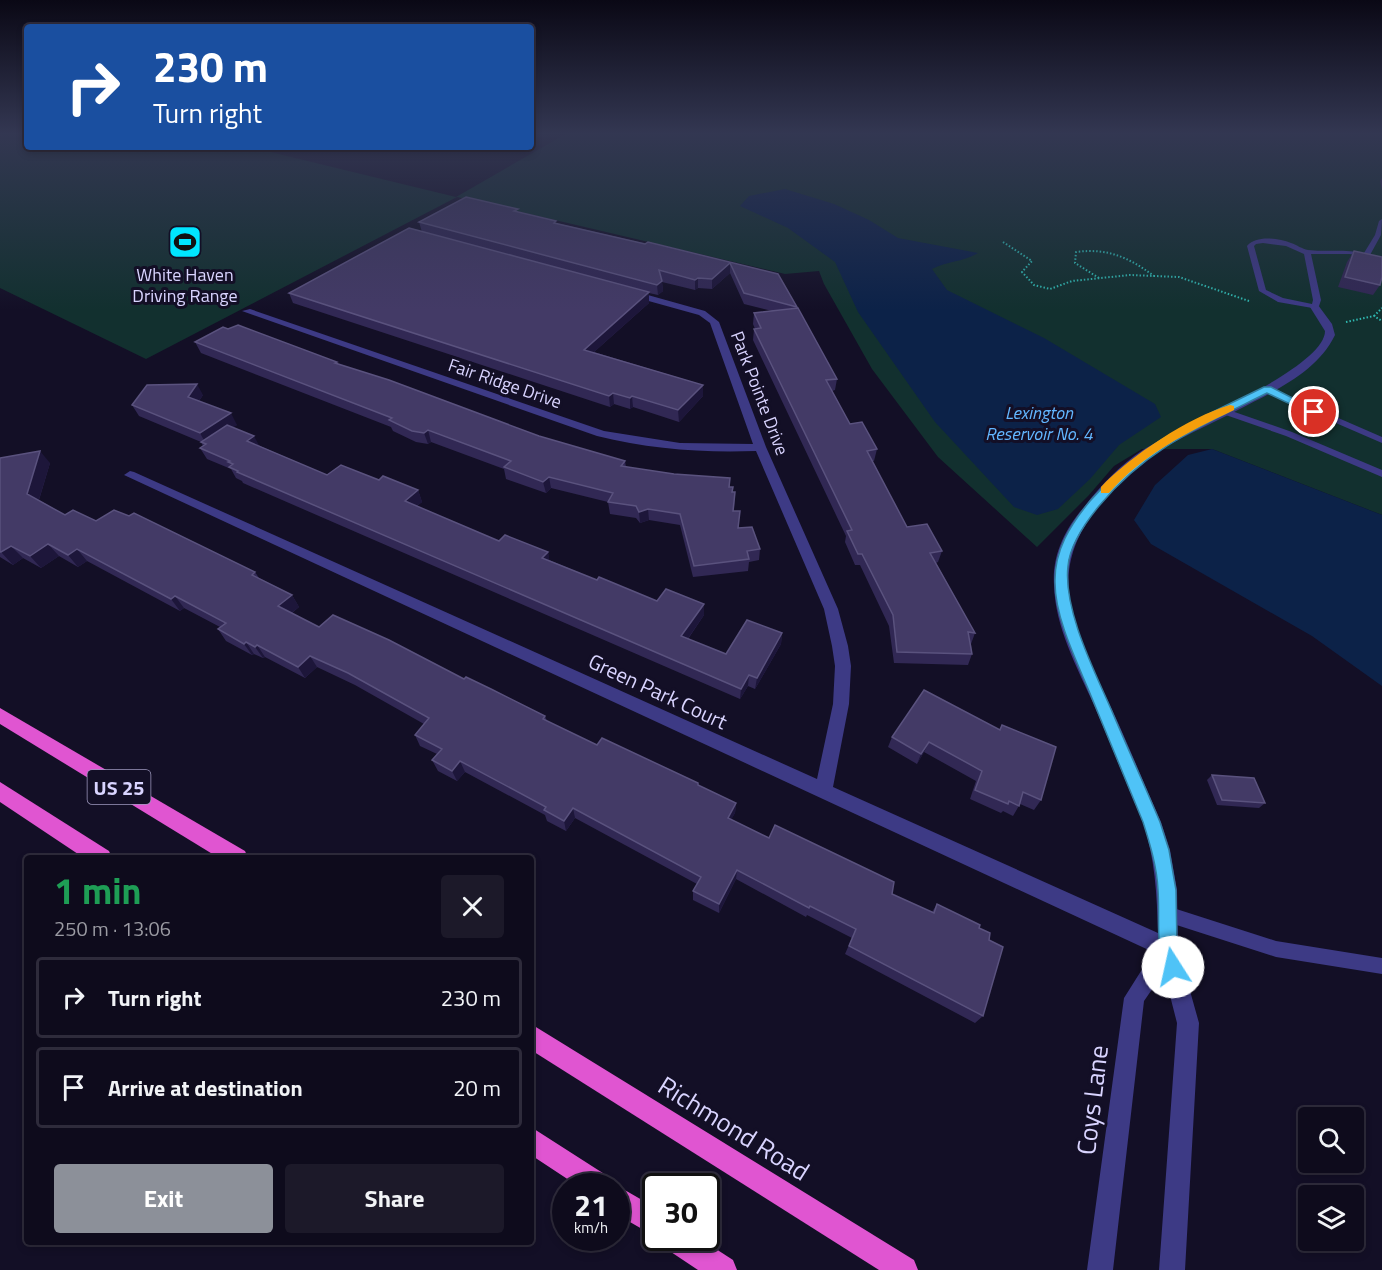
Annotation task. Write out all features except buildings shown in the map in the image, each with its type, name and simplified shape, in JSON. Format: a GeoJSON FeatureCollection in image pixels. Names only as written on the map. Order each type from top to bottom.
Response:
{"type":"FeatureCollection","features":[{"type":"Feature","properties":{"kind":"highway","name":"US 25"},"geometry":{"type":"LineString","coordinates":[[0,716],[233,855]]}},
{"type":"Feature","properties":{"kind":"highway"},"geometry":{"type":"LineString","coordinates":[[0,791],[97,855]]}},
{"type":"Feature","properties":{"kind":"highway","name":"Richmond Road"},"geometry":{"type":"LineString","coordinates":[[534,1038],[904,1270]]}},
{"type":"Feature","properties":{"kind":"highway"},"geometry":{"type":"LineString","coordinates":[[534,1142],[580,1173]]}},
{"type":"Feature","properties":{"kind":"highway"},"geometry":{"type":"LineString","coordinates":[[694,1251],[723,1270]]}},
{"type":"Feature","properties":{"kind":"street","name":"Park Pointe Drive"},"geometry":{"type":"LineString","coordinates":[[623,291],[702,313],[714,322],[760,447],[831,609],[843,666],[841,704],[823,791]]}},
{"type":"Feature","properties":{"kind":"street"},"geometry":{"type":"LineString","coordinates":[[1172,1270],[1188,1023],[1168,948],[1167,890],[1161,850],[1152,822],[1074,640],[1061,586],[1061,566],[1065,549],[1082,518],[1116,478],[1151,450],[1267,390],[1321,354],[1330,335],[1327,324],[1315,307]]}},
{"type":"Feature","properties":{"kind":"street","name":"Fair Ridge Drive"},"geometry":{"type":"LineString","coordinates":[[247,311],[601,434],[654,445],[684,448],[760,447]]}},
{"type":"Feature","properties":{"kind":"street","name":"Green Park Court"},"geometry":{"type":"LineString","coordinates":[[130,475],[1168,948]]}},
{"type":"Feature","properties":{"kind":"street","name":"Coys Lane"},"geometry":{"type":"LineString","coordinates":[[1100,1270],[1134,998],[1168,948]]}},
{"type":"Feature","properties":{"kind":"lane"},"geometry":{"type":"LineString","coordinates":[[1366,256],[1378,235],[1382,221]]}},
{"type":"Feature","properties":{"kind":"lane"},"geometry":{"type":"LineString","coordinates":[[1305,252],[1310,258],[1317,300],[1315,307],[1281,300],[1263,291],[1250,246],[1254,242],[1274,242],[1305,252],[1350,252],[1382,260]]}},
{"type":"Feature","properties":{"kind":"lane"},"geometry":{"type":"LineString","coordinates":[[1267,390],[1382,440]]}},
{"type":"Feature","properties":{"kind":"lane"},"geometry":{"type":"LineString","coordinates":[[1223,411],[1289,434],[1382,474]]}},
{"type":"Feature","properties":{"kind":"lane"},"geometry":{"type":"LineString","coordinates":[[1167,914],[1276,949],[1382,966]]}},
{"type":"Feature","properties":{"kind":"path"},"geometry":{"type":"LineString","coordinates":[[1003,242],[1032,261],[1022,272],[1034,285],[1050,289],[1072,281],[1130,275],[1179,277],[1236,298],[1258,303]]}},
{"type":"Feature","properties":{"kind":"path"},"geometry":{"type":"LineString","coordinates":[[1099,278],[1075,263],[1076,252],[1097,248],[1126,255],[1154,276]]}},
{"type":"Feature","properties":{"kind":"path"},"geometry":{"type":"LineString","coordinates":[[1327,324],[1374,316],[1382,308]]}},
{"type":"Feature","properties":{"kind":"path"},"geometry":{"type":"LineString","coordinates":[[1374,316],[1382,321]]}},
{"type":"Feature","properties":{"kind":"green space"},"geometry":{"type":"Polygon","coordinates":[[[0,191],[432,191],[456,197],[466,191],[1382,191],[1382,515],[1212,449],[1142,449],[1114,466],[1089,495],[1037,547],[938,457],[872,369],[819,271],[785,274],[457,197],[146,359],[0,288],[0,191]]]}},
{"type":"Feature","properties":{"kind":"water","name":"Lexington Reservoir No. 4"},"geometry":{"type":"Polygon","coordinates":[[[773,191],[792,191],[834,204],[869,220],[898,238],[978,253],[932,269],[947,290],[1044,338],[1155,404],[1161,417],[1119,445],[1090,479],[1058,509],[1037,515],[1014,507],[935,422],[858,312],[835,262],[788,228],[740,206],[749,196],[773,191]]]}},
{"type":"Feature","properties":{"kind":"water"},"geometry":{"type":"Polygon","coordinates":[[[1212,449],[1382,515],[1382,686],[1312,636],[1151,544],[1134,520],[1155,485],[1188,455],[1212,449]]]}},
{"type":"Feature","properties":{"kind":"slow traffic"},"geometry":{"type":"LineString","coordinates":[[1105,490],[1116,478],[1151,450],[1184,430],[1230,408]]}},
{"type":"Feature","properties":{"kind":"place","name":"White Haven Driving Range"},"geometry":{"type":"Point","coordinates":[185,242]}},
{"type":"Feature","properties":{"kind":"route"},"geometry":{"type":"LineString","coordinates":[[1173,967],[1168,948],[1167,890],[1161,850],[1152,822],[1074,640],[1061,586],[1061,566],[1065,549],[1082,518],[1116,478],[1151,450],[1184,430],[1267,390],[1314,412]]}}]}
